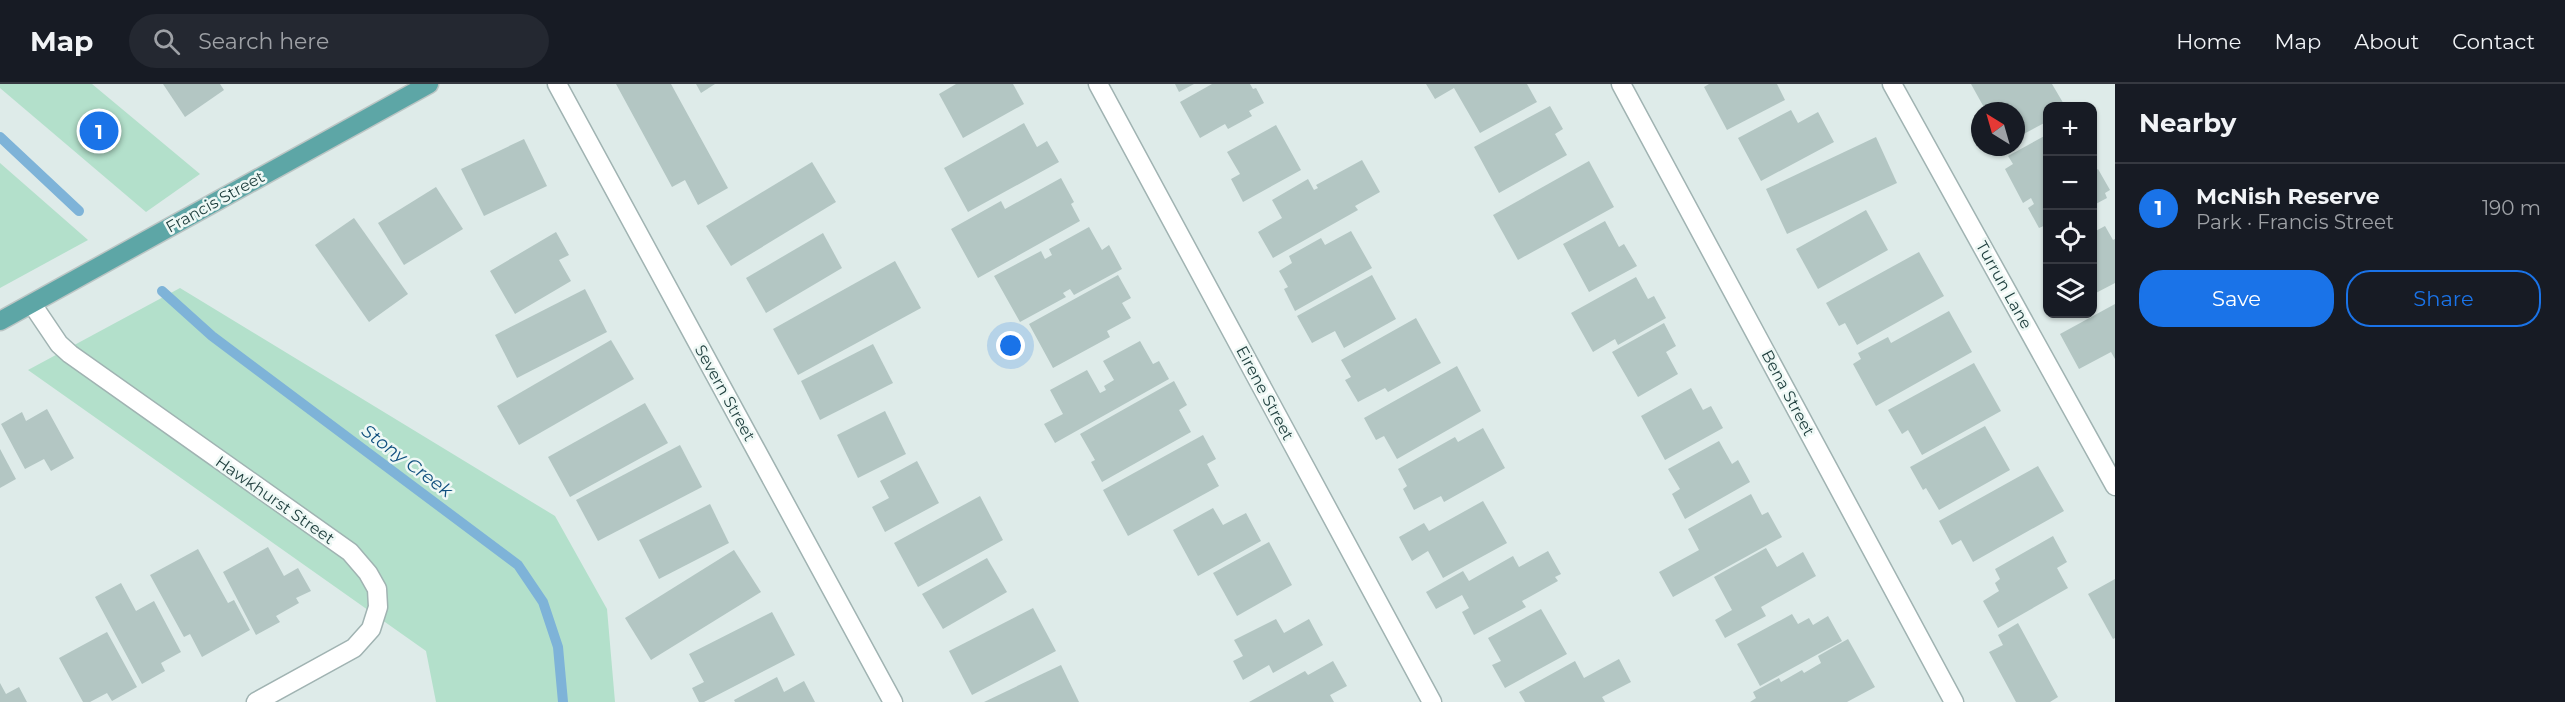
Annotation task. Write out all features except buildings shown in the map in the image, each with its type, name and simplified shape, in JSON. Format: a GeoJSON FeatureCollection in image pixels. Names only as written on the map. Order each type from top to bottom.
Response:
{"type":"FeatureCollection","features":[{"type":"Feature","properties":{"kind":"main road","name":"Francis Street"},"geometry":{"type":"LineString","coordinates":[[0,321],[429,84]]}},
{"type":"Feature","properties":{"kind":"street","name":"Severn Street"},"geometry":{"type":"LineString","coordinates":[[556,84],[893,702]]}},
{"type":"Feature","properties":{"kind":"street","name":"Eirene Street"},"geometry":{"type":"LineString","coordinates":[[1098,84],[1432,702]]}},
{"type":"Feature","properties":{"kind":"street","name":"Bena Street"},"geometry":{"type":"LineString","coordinates":[[1621,84],[1954,702]]}},
{"type":"Feature","properties":{"kind":"street","name":"Turrun Lane"},"geometry":{"type":"LineString","coordinates":[[1892,84],[2115,486]]}},
{"type":"Feature","properties":{"kind":"street","name":"Hawkhurst Street"},"geometry":{"type":"LineString","coordinates":[[32,304],[59,344],[70,354],[350,552],[368,573],[377,589],[378,607],[371,629],[354,648],[256,702]]}},
{"type":"Feature","properties":{"kind":"green space"},"geometry":{"type":"Polygon","coordinates":[[[0,84],[92,84],[200,174],[146,212],[0,88],[0,84]]]}},
{"type":"Feature","properties":{"kind":"green space"},"geometry":{"type":"Polygon","coordinates":[[[0,163],[88,240],[0,288],[0,163]]]}},
{"type":"Feature","properties":{"kind":"green space"},"geometry":{"type":"Polygon","coordinates":[[[180,288],[555,516],[607,609],[615,702],[436,702],[426,651],[28,370],[180,288]]]}},
{"type":"Feature","properties":{"kind":"waterway","name":"Stony Creek"},"geometry":{"type":"LineString","coordinates":[[0,137],[79,211]]}},
{"type":"Feature","properties":{"kind":"waterway","name":"Stony Creek"},"geometry":{"type":"LineString","coordinates":[[162,291],[212,336],[518,565],[543,602],[558,647],[563,702]]}},
{"type":"Feature","properties":{"kind":"place","name":"McNish Reserve"},"geometry":{"type":"Point","coordinates":[99,131]}}]}
